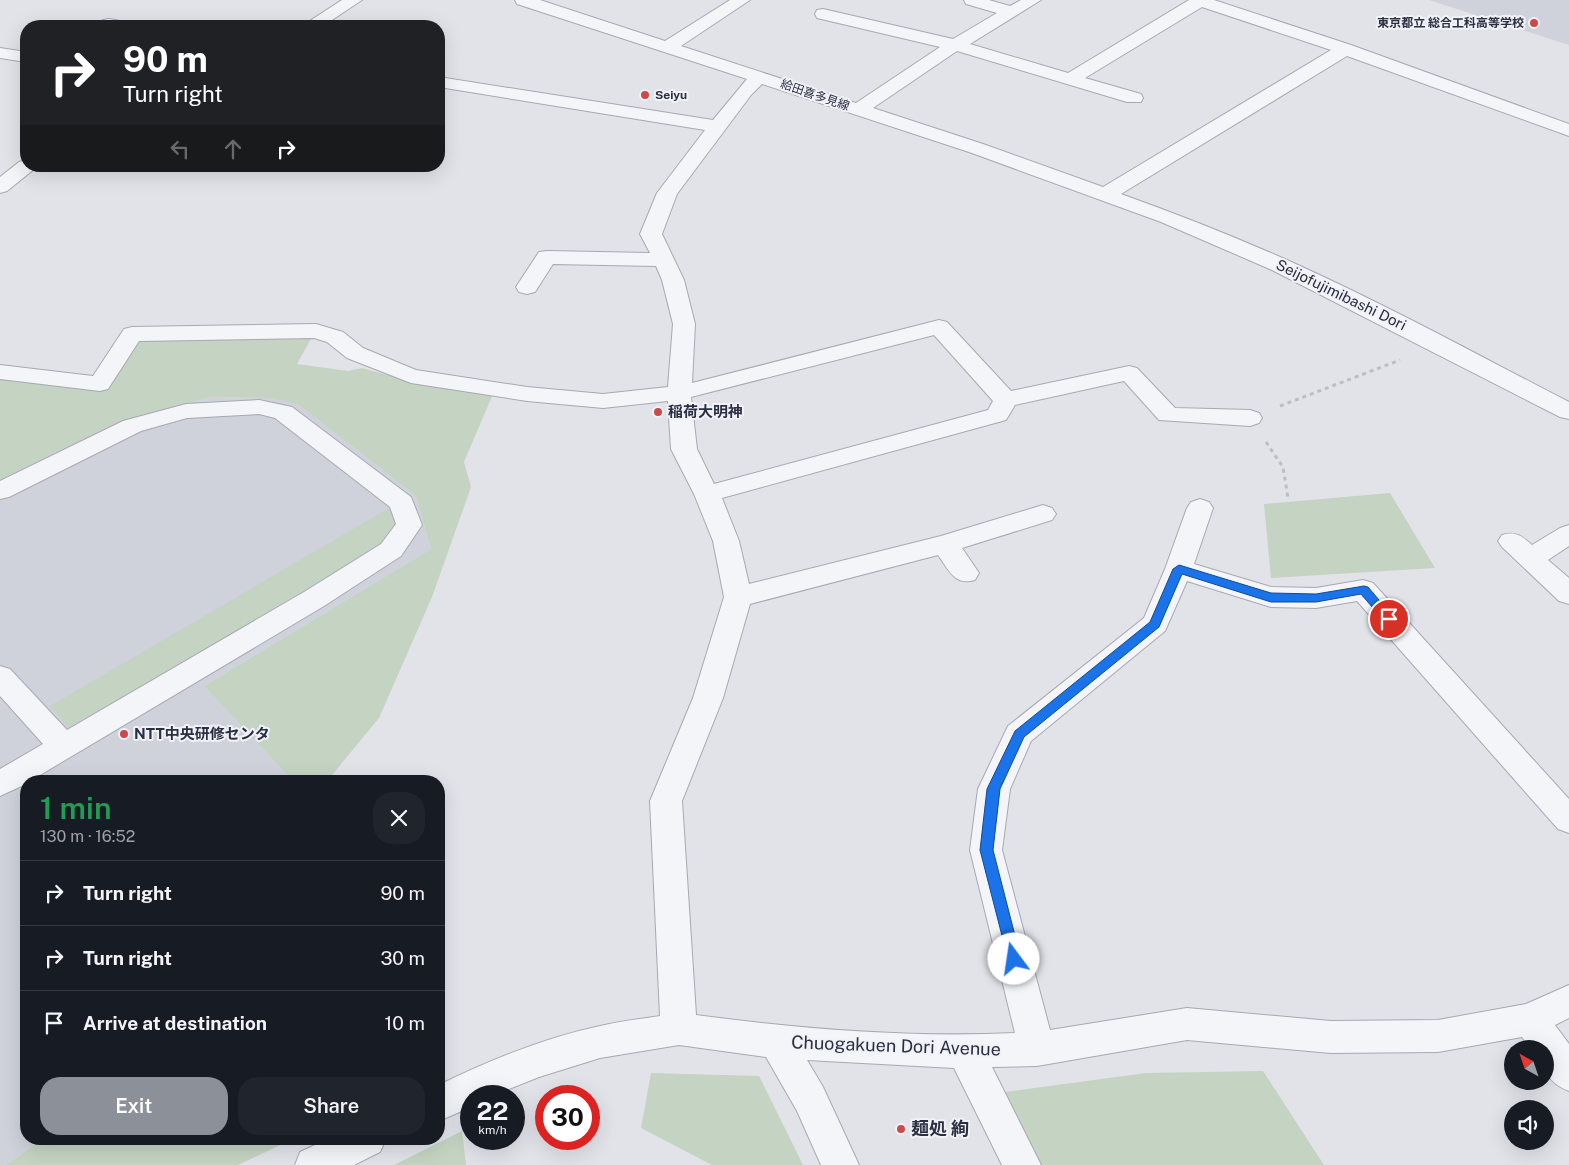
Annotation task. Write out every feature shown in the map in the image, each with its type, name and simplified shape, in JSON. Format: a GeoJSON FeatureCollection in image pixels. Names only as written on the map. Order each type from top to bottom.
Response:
{"type":"FeatureCollection","features":[{"type":"Feature","properties":{"kind":"street"},"geometry":{"type":"LineString","coordinates":[[321,20],[354,0]]}},
{"type":"Feature","properties":{"kind":"street","name":"給田喜多見線"},"geometry":{"type":"LineString","coordinates":[[523,0],[669,46],[976,148],[1105,195]]}},
{"type":"Feature","properties":{"kind":"street"},"geometry":{"type":"LineString","coordinates":[[669,46],[742,0]]}},
{"type":"Feature","properties":{"kind":"street"},"geometry":{"type":"LineString","coordinates":[[972,0],[1010,12]]}},
{"type":"Feature","properties":{"kind":"street"},"geometry":{"type":"LineString","coordinates":[[858,110],[955,45],[1033,0]]}},
{"type":"Feature","properties":{"kind":"street"},"geometry":{"type":"LineString","coordinates":[[1070,79],[1198,1],[1345,49],[1569,130]]}},
{"type":"Feature","properties":{"kind":"street"},"geometry":{"type":"LineString","coordinates":[[823,14],[955,45],[1134,98]]}},
{"type":"Feature","properties":{"kind":"street"},"geometry":{"type":"LineString","coordinates":[[1105,195],[1345,49]]}},
{"type":"Feature","properties":{"kind":"street"},"geometry":{"type":"LineString","coordinates":[[0,53],[20,57]]}},
{"type":"Feature","properties":{"kind":"street"},"geometry":{"type":"LineString","coordinates":[[679,1029],[666,801],[708,698],[738,597],[726,541],[707,494],[684,449],[679,393],[684,324],[673,280],[651,234],[667,193],[717,126],[745,91],[760,76]]}},
{"type":"Feature","properties":{"kind":"street"},"geometry":{"type":"LineString","coordinates":[[445,83],[717,126]]}},
{"type":"Feature","properties":{"kind":"street"},"geometry":{"type":"LineString","coordinates":[[0,160],[20,164]]}},
{"type":"Feature","properties":{"kind":"street"},"geometry":{"type":"LineString","coordinates":[[0,187],[20,170]]}},
{"type":"Feature","properties":{"kind":"street","name":"Seijofujimibashi Dori"},"geometry":{"type":"LineString","coordinates":[[1105,195],[1280,265],[1440,344],[1569,412]]}},
{"type":"Feature","properties":{"kind":"street"},"geometry":{"type":"LineString","coordinates":[[527,287],[546,257],[662,260]]}},
{"type":"Feature","properties":{"kind":"street"},"geometry":{"type":"LineString","coordinates":[[0,372],[100,384],[132,334],[316,331],[335,337],[355,353],[411,376],[527,394],[603,400],[679,393],[939,327],[1006,400]]}},
{"type":"Feature","properties":{"kind":"street"},"geometry":{"type":"LineString","coordinates":[[707,494],[997,415],[1006,400],[1129,373],[1168,415],[1250,418]]}},
{"type":"Feature","properties":{"kind":"street"},"geometry":{"type":"LineString","coordinates":[[0,491],[132,426],[186,411],[259,407],[284,412],[402,504],[409,525],[391,550],[314,599],[0,784]]}},
{"type":"Feature","properties":{"kind":"street"},"geometry":{"type":"LineString","coordinates":[[1037,1050],[986,850],[994,789],[1019,734],[1155,624],[1179,569],[1200,508]]}},
{"type":"Feature","properties":{"kind":"street"},"geometry":{"type":"LineString","coordinates":[[738,597],[945,544],[1043,514]]}},
{"type":"Feature","properties":{"kind":"street"},"geometry":{"type":"LineString","coordinates":[[1569,534],[1521,550],[1569,594]]}},
{"type":"Feature","properties":{"kind":"street"},"geometry":{"type":"LineString","coordinates":[[945,544],[965,573]]}},
{"type":"Feature","properties":{"kind":"street"},"geometry":{"type":"LineString","coordinates":[[1179,569],[1271,598],[1316,598],[1364,590],[1569,820]]}},
{"type":"Feature","properties":{"kind":"street"},"geometry":{"type":"LineString","coordinates":[[0,676],[64,746]]}},
{"type":"Feature","properties":{"kind":"street","name":"Chuogakuen Dori Avenue"},"geometry":{"type":"LineString","coordinates":[[445,1101],[479,1084],[536,1061],[600,1042],[679,1029],[777,1042],[966,1052],[1037,1050],[1187,1024],[1331,1037],[1438,1036],[1530,1019],[1569,1001]]}},
{"type":"Feature","properties":{"kind":"street"},"geometry":{"type":"LineString","coordinates":[[1530,1019],[1569,1074]]}},
{"type":"Feature","properties":{"kind":"street"},"geometry":{"type":"LineString","coordinates":[[777,1042],[810,1099],[840,1165]]}},
{"type":"Feature","properties":{"kind":"street"},"geometry":{"type":"LineString","coordinates":[[966,1052],[1022,1165]]}},
{"type":"Feature","properties":{"kind":"street"},"geometry":{"type":"LineString","coordinates":[[314,1165],[355,1145]]}},
{"type":"Feature","properties":{"kind":"path"},"geometry":{"type":"LineString","coordinates":[[1288,498],[1283,467],[1250,418],[1440,344]]}},
{"type":"Feature","properties":{"kind":"shaded area","name":"東京都立 総合工科高等学校"},"geometry":{"type":"Polygon","coordinates":[[[1429,0],[1569,0],[1569,45],[1429,0]]]}},
{"type":"Feature","properties":{"kind":"shaded area","name":"NTT中央研修センタ"},"geometry":{"type":"Polygon","coordinates":[[[211,397],[273,398],[299,405],[416,496],[431,549],[204,686],[287,775],[20,775],[20,1145],[34,1145],[6,1165],[0,1165],[0,482],[127,419],[211,397]]]}},
{"type":"Feature","properties":{"kind":"green space"},"geometry":{"type":"Polygon","coordinates":[[[312,337],[297,364],[348,371],[362,368],[409,381],[493,394],[464,462],[471,487],[432,597],[379,718],[332,775],[287,775],[204,686],[431,549],[416,496],[299,405],[272,398],[211,397],[128,419],[0,482],[0,378],[104,391],[132,343],[142,339],[312,337]]]}},
{"type":"Feature","properties":{"kind":"green space"},"geometry":{"type":"Polygon","coordinates":[[[1390,493],[1435,568],[1271,578],[1264,504],[1390,493]]]}},
{"type":"Feature","properties":{"kind":"green space"},"geometry":{"type":"Polygon","coordinates":[[[389,508],[397,525],[383,545],[71,731],[50,706],[389,508]]]}},
{"type":"Feature","properties":{"kind":"green space"},"geometry":{"type":"Polygon","coordinates":[[[1263,1071],[1324,1165],[1040,1165],[1005,1092],[1146,1073],[1263,1071]]]}},
{"type":"Feature","properties":{"kind":"green space"},"geometry":{"type":"Polygon","coordinates":[[[651,1073],[759,1076],[803,1165],[712,1165],[641,1128],[651,1073]]]}},
{"type":"Feature","properties":{"kind":"green space"},"geometry":{"type":"Polygon","coordinates":[[[460,1132],[460,1150],[464,1150],[466,1165],[394,1165],[434,1145],[445,1145],[445,1140],[460,1132]]]}},
{"type":"Feature","properties":{"kind":"green space"},"geometry":{"type":"Polygon","coordinates":[[[34,1145],[280,1145],[238,1165],[6,1165],[34,1145]]]}},
{"type":"Feature","properties":{"kind":"place","name":"東京都立 総合工科高等学校"},"geometry":{"type":"Point","coordinates":[1534,23]}},
{"type":"Feature","properties":{"kind":"place","name":"Seiyu"},"geometry":{"type":"Point","coordinates":[645,95]}},
{"type":"Feature","properties":{"kind":"place","name":"稲荷大明神"},"geometry":{"type":"Point","coordinates":[658,412]}},
{"type":"Feature","properties":{"kind":"place","name":"NTT中央研修センタ"},"geometry":{"type":"Point","coordinates":[124,734]}},
{"type":"Feature","properties":{"kind":"place","name":"麺処 絢"},"geometry":{"type":"Point","coordinates":[901,1129]}},
{"type":"Feature","properties":{"kind":"route"},"geometry":{"type":"LineString","coordinates":[[1014,959],[986,850],[994,789],[1019,734],[1155,624],[1179,569],[1271,598],[1316,598],[1364,590],[1389,619]]}}]}
